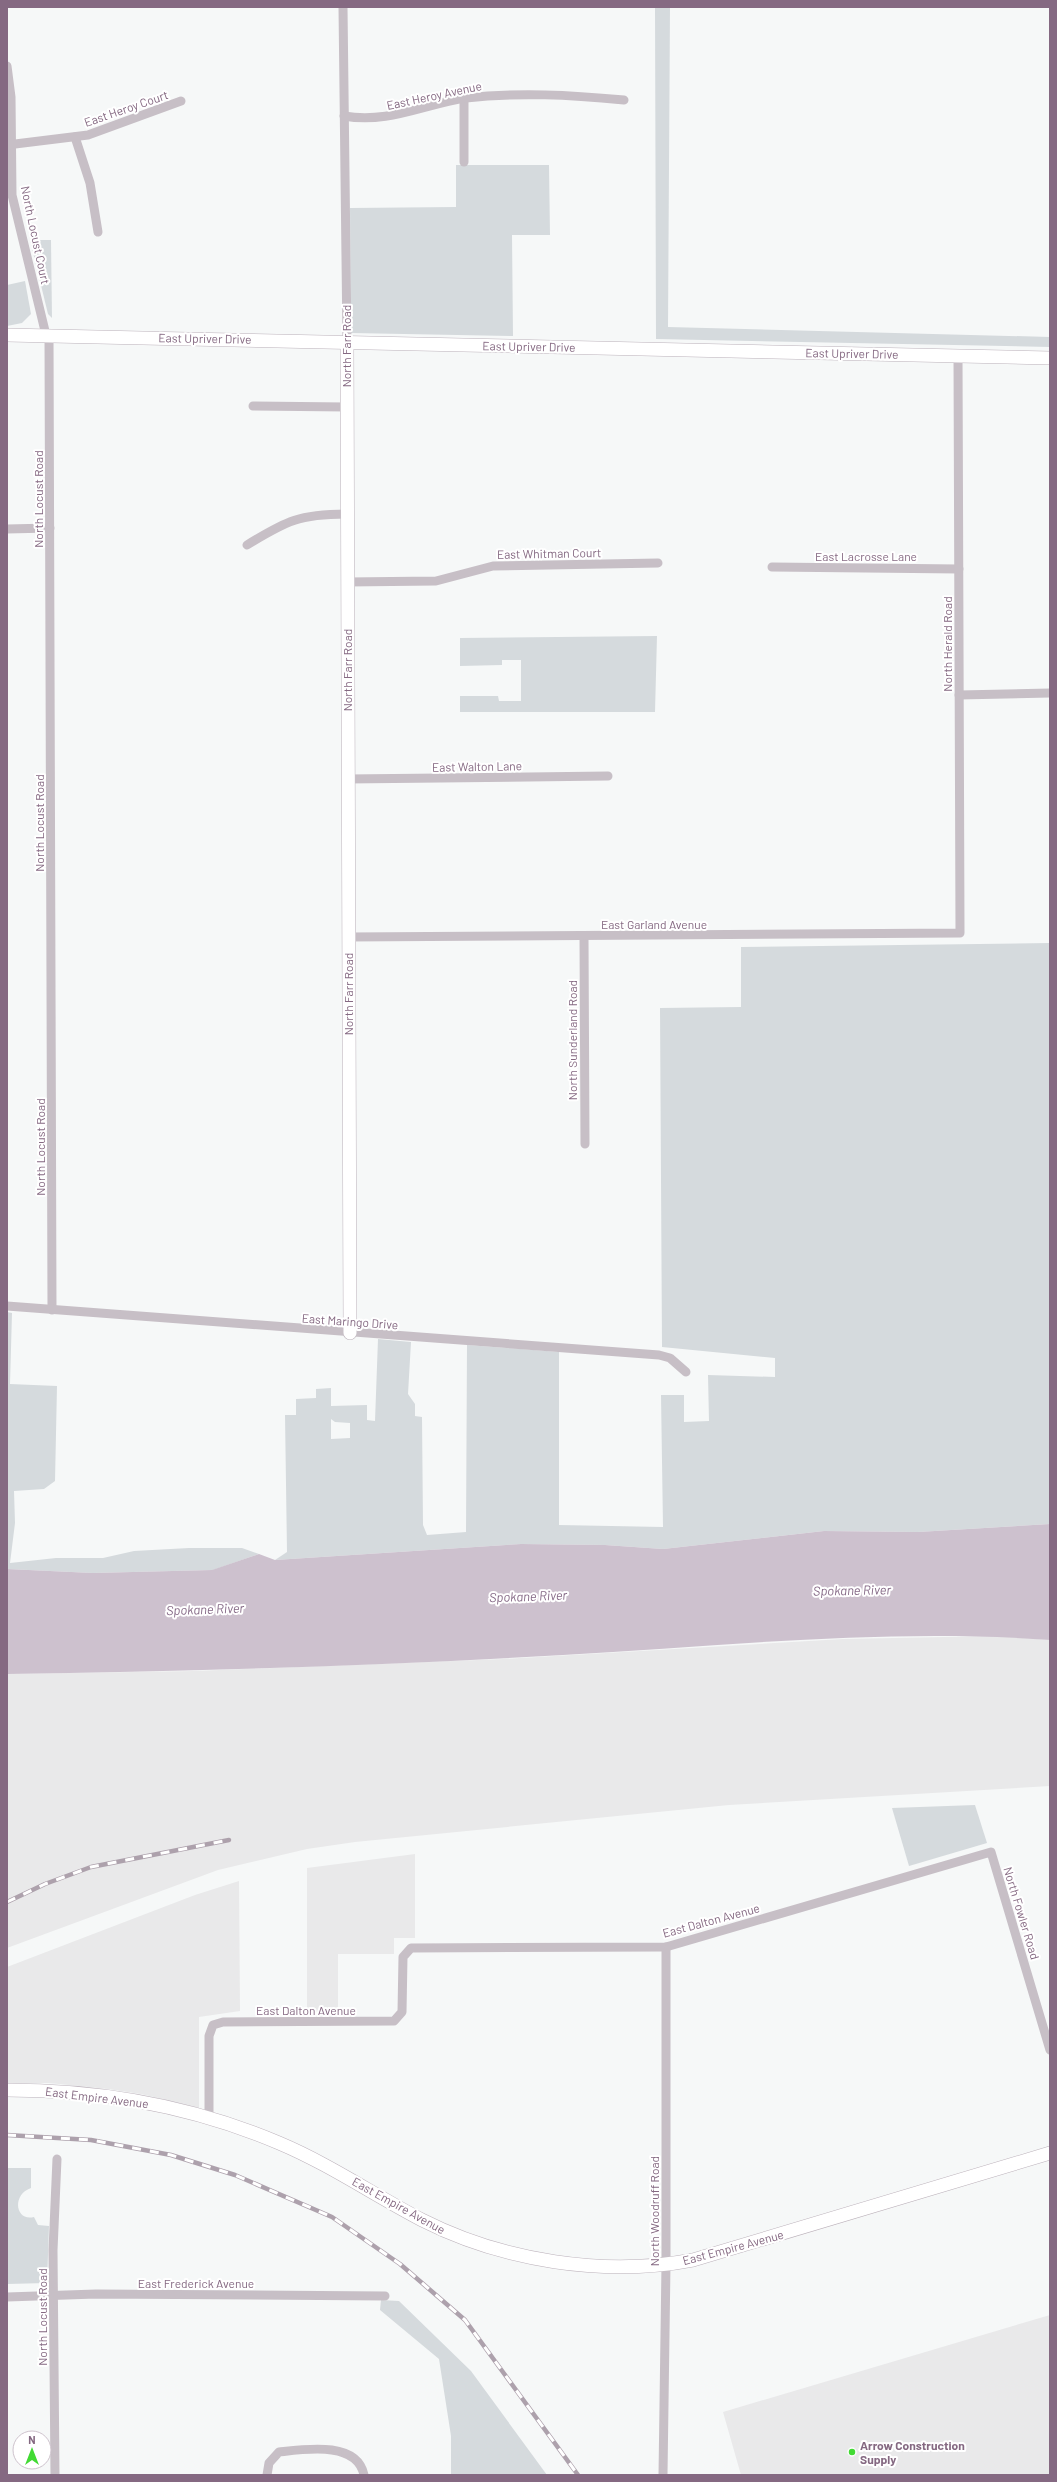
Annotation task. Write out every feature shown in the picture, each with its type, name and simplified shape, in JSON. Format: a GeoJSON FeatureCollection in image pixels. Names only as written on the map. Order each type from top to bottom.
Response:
{"type":"FeatureCollection","features":[{"type":"Feature","properties":{"kind":"street","name":"North Farr Road"},"geometry":{"type":"LineString","coordinates":[[343,7],[346,341],[350,1334]]}},
{"type":"Feature","properties":{"kind":"street","name":"North Locust Court"},"geometry":{"type":"LineString","coordinates":[[7,66],[11,97],[9,145],[12,194],[48,335]]}},
{"type":"Feature","properties":{"kind":"street","name":"East Heroy Avenue"},"geometry":{"type":"LineString","coordinates":[[344,116],[377,119],[464,99],[539,94],[624,100]]}},
{"type":"Feature","properties":{"kind":"street"},"geometry":{"type":"LineString","coordinates":[[464,99],[464,162]]}},
{"type":"Feature","properties":{"kind":"street","name":"East Heroy Court"},"geometry":{"type":"LineString","coordinates":[[9,145],[88,135],[181,101]]}},
{"type":"Feature","properties":{"kind":"street"},"geometry":{"type":"LineString","coordinates":[[75,137],[90,183],[98,232]]}},
{"type":"Feature","properties":{"kind":"street","name":"East Upriver Drive"},"geometry":{"type":"LineString","coordinates":[[7,335],[346,341],[1050,358]]}},
{"type":"Feature","properties":{"kind":"street","name":"North Locust Road"},"geometry":{"type":"LineString","coordinates":[[48,335],[50,528],[52,1310]]}},
{"type":"Feature","properties":{"kind":"street","name":"North Herald Road"},"geometry":{"type":"LineString","coordinates":[[958,356],[960,933]]}},
{"type":"Feature","properties":{"kind":"street"},"geometry":{"type":"LineString","coordinates":[[253,406],[346,408]]}},
{"type":"Feature","properties":{"kind":"street"},"geometry":{"type":"LineString","coordinates":[[247,545],[294,518],[316,514],[346,514]]}},
{"type":"Feature","properties":{"kind":"street"},"geometry":{"type":"LineString","coordinates":[[7,529],[50,528]]}},
{"type":"Feature","properties":{"kind":"street","name":"East Whitman Court"},"geometry":{"type":"LineString","coordinates":[[347,582],[436,581],[493,566],[658,563]]}},
{"type":"Feature","properties":{"kind":"street","name":"East Lacrosse Lane"},"geometry":{"type":"LineString","coordinates":[[772,567],[959,569]]}},
{"type":"Feature","properties":{"kind":"street"},"geometry":{"type":"LineString","coordinates":[[959,695],[1050,693]]}},
{"type":"Feature","properties":{"kind":"street","name":"East Walton Lane"},"geometry":{"type":"LineString","coordinates":[[347,779],[608,776]]}},
{"type":"Feature","properties":{"kind":"street","name":"East Garland Avenue"},"geometry":{"type":"LineString","coordinates":[[348,937],[960,933]]}},
{"type":"Feature","properties":{"kind":"street","name":"North Sunderland Road"},"geometry":{"type":"LineString","coordinates":[[584,936],[585,1144]]}},
{"type":"Feature","properties":{"kind":"street","name":"East Maringo Drive"},"geometry":{"type":"LineString","coordinates":[[7,1306],[350,1334],[658,1355],[670,1358],[686,1372]]}},
{"type":"Feature","properties":{"kind":"street","name":"East Dalton Avenue"},"geometry":{"type":"LineString","coordinates":[[209,2118],[209,2036],[213,2025],[223,2022],[387,2022],[399,2018],[403,2009],[402,1965],[406,1952],[419,1947],[666,1946],[991,1852]]}},
{"type":"Feature","properties":{"kind":"street","name":"North Fowler Road"},"geometry":{"type":"LineString","coordinates":[[991,1852],[1050,2050]]}},
{"type":"Feature","properties":{"kind":"street","name":"North Woodruff Road"},"geometry":{"type":"LineString","coordinates":[[663,2475],[666,2264],[666,1946]]}},
{"type":"Feature","properties":{"kind":"street","name":"East Empire Avenue"},"geometry":{"type":"LineString","coordinates":[[7,2090],[105,2095],[154,2103],[209,2118],[255,2133],[301,2153],[344,2175],[424,2221],[486,2246],[528,2257],[567,2263],[614,2265],[666,2264],[709,2255],[1050,2153]]}},
{"type":"Feature","properties":{"kind":"street","name":"North Locust Road"},"geometry":{"type":"LineString","coordinates":[[54,2475],[56,2159]]}},
{"type":"Feature","properties":{"kind":"street","name":"East Frederick Avenue"},"geometry":{"type":"LineString","coordinates":[[7,2297],[54,2297],[96,2294],[385,2296]]}},
{"type":"Feature","properties":{"kind":"street"},"geometry":{"type":"LineString","coordinates":[[267,2475],[269,2463],[279,2452],[302,2450],[339,2451],[354,2456],[362,2466],[364,2475]]}},
{"type":"Feature","properties":{"kind":"shaded area"},"geometry":{"type":"Polygon","coordinates":[[[655,7],[670,7],[668,327],[1050,337],[1050,347],[656,339],[655,7]]]}},
{"type":"Feature","properties":{"kind":"shaded area"},"geometry":{"type":"Polygon","coordinates":[[[456,165],[549,165],[550,235],[512,235],[513,336],[351,333],[350,208],[456,207],[456,165]]]}},
{"type":"Feature","properties":{"kind":"shaded area"},"geometry":{"type":"Polygon","coordinates":[[[30,240],[51,240],[52,318],[48,314],[30,240]]]}},
{"type":"Feature","properties":{"kind":"shaded area"},"geometry":{"type":"Polygon","coordinates":[[[25,281],[31,314],[22,323],[7,326],[7,285],[25,281]]]}},
{"type":"Feature","properties":{"kind":"shaded area"},"geometry":{"type":"Polygon","coordinates":[[[657,636],[655,712],[460,712],[460,696],[498,696],[499,701],[521,701],[521,660],[502,660],[502,665],[460,666],[460,638],[657,636]]]}},
{"type":"Feature","properties":{"kind":"shaded area"},"geometry":{"type":"Polygon","coordinates":[[[1050,943],[1050,1524],[918,1532],[824,1531],[663,1549],[605,1545],[521,1544],[275,1560],[287,1552],[285,1415],[296,1415],[296,1399],[316,1398],[316,1389],[331,1388],[331,1406],[367,1405],[367,1420],[375,1421],[378,1339],[411,1342],[408,1394],[415,1404],[415,1416],[422,1417],[423,1525],[427,1535],[466,1532],[467,1345],[559,1352],[559,1525],[663,1527],[661,1395],[684,1395],[684,1422],[709,1421],[708,1375],[775,1377],[775,1358],[662,1347],[660,1008],[741,1007],[741,947],[1050,943]],[[331,1419],[331,1439],[350,1438],[350,1423],[335,1422],[331,1419]]]}},
{"type":"Feature","properties":{"kind":"shaded area"},"geometry":{"type":"Polygon","coordinates":[[[7,1312],[12,1313],[10,1384],[57,1386],[55,1481],[44,1489],[14,1491],[15,1523],[10,1563],[56,1558],[103,1558],[134,1551],[189,1548],[242,1548],[259,1554],[213,1570],[93,1573],[7,1569],[7,1312]]]}},
{"type":"Feature","properties":{"kind":"shaded area"},"geometry":{"type":"Polygon","coordinates":[[[995,1636],[1050,1640],[1050,1786],[729,1805],[355,1842],[307,1849],[218,1870],[7,1948],[7,1674],[194,1671],[503,1659],[843,1639],[995,1636]]]}},
{"type":"Feature","properties":{"kind":"shaded area"},"geometry":{"type":"Polygon","coordinates":[[[975,1805],[987,1843],[909,1866],[892,1808],[975,1805]]]}},
{"type":"Feature","properties":{"kind":"shaded area"},"geometry":{"type":"Polygon","coordinates":[[[415,1854],[415,1938],[394,1938],[394,1954],[338,1954],[338,2012],[307,2012],[307,1868],[415,1854]]]}},
{"type":"Feature","properties":{"kind":"shaded area"},"geometry":{"type":"Polygon","coordinates":[[[239,1881],[240,2011],[199,2017],[199,2108],[141,2094],[108,2089],[49,2083],[7,2083],[7,1967],[195,1895],[239,1881]]]}},
{"type":"Feature","properties":{"kind":"shaded area"},"geometry":{"type":"Polygon","coordinates":[[[7,2168],[31,2168],[31,2188],[20,2196],[18,2207],[23,2216],[34,2217],[38,2225],[49,2226],[47,2283],[7,2284],[7,2168]]]}},
{"type":"Feature","properties":{"kind":"shaded area"},"geometry":{"type":"Polygon","coordinates":[[[381,2300],[399,2301],[471,2371],[547,2475],[451,2475],[451,2436],[439,2359],[380,2310],[381,2300]]]}},
{"type":"Feature","properties":{"kind":"shaded area"},"geometry":{"type":"Polygon","coordinates":[[[1050,2315],[1050,2475],[741,2475],[723,2412],[1050,2315]]]}},
{"type":"Feature","properties":{"kind":"water","name":"Spokane River"},"geometry":{"type":"Polygon","coordinates":[[[1050,1524],[1050,1640],[928,1636],[867,1637],[745,1643],[563,1655],[355,1665],[215,1670],[7,1674],[7,1569],[93,1573],[212,1570],[259,1554],[275,1560],[521,1544],[605,1545],[663,1549],[824,1531],[918,1532],[1050,1524]]]}},
{"type":"Feature","properties":{"kind":"railway"},"geometry":{"type":"LineString","coordinates":[[7,1902],[45,1884],[91,1867],[229,1840]]}},
{"type":"Feature","properties":{"kind":"railway"},"geometry":{"type":"LineString","coordinates":[[7,2135],[91,2140],[171,2155],[235,2175],[332,2217],[400,2264],[465,2320],[578,2475]]}},
{"type":"Feature","properties":{"kind":"place","name":"Arrow Construction Supply"},"geometry":{"type":"Point","coordinates":[852,2452]}}]}
